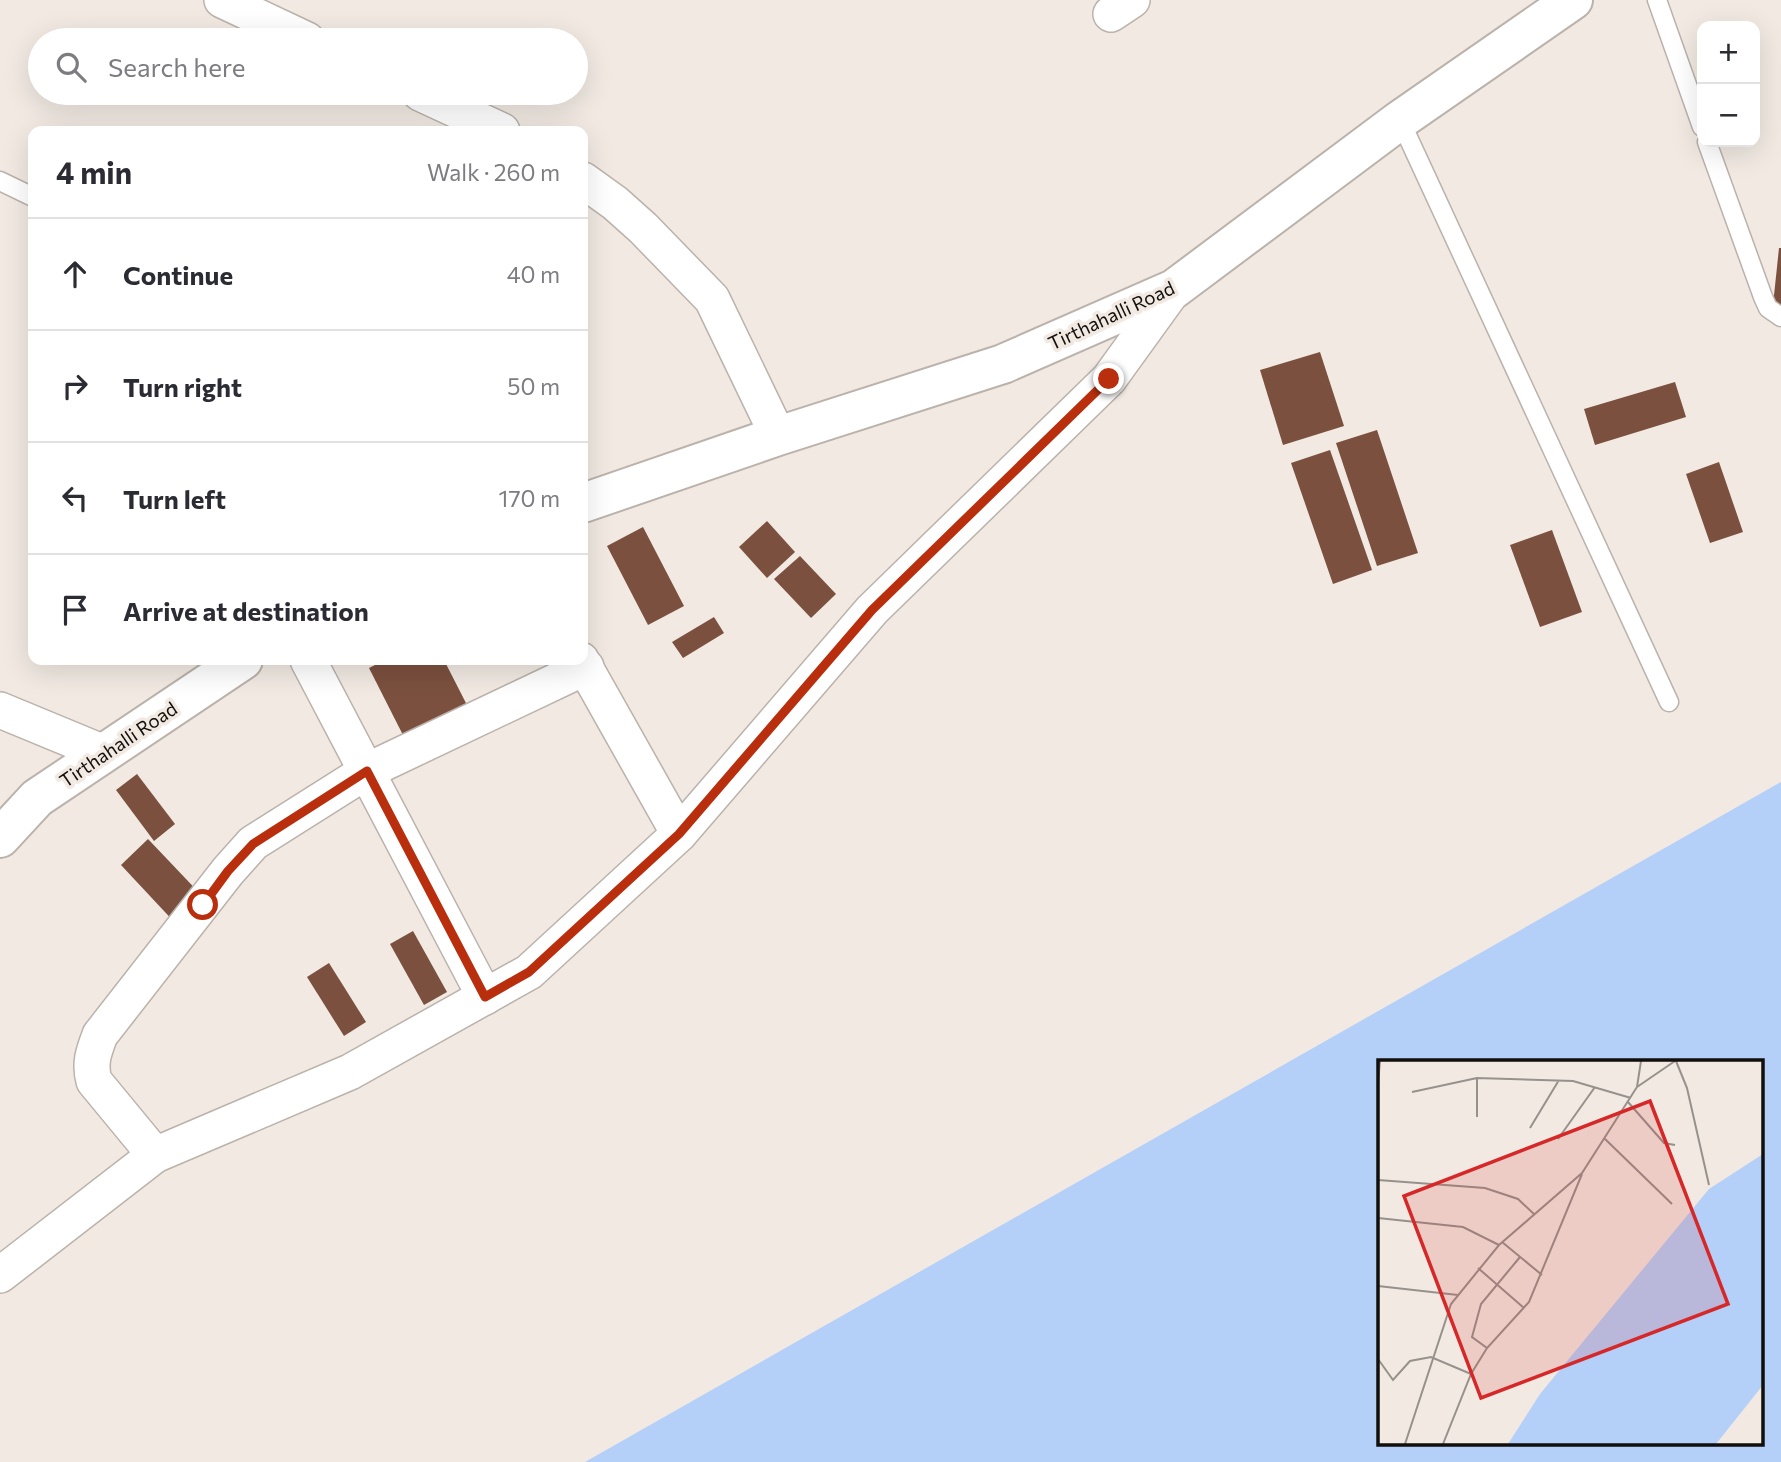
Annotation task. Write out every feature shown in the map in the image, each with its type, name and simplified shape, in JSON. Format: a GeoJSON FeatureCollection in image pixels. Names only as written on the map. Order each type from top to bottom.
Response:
{"type":"FeatureCollection","features":[{"type":"Feature","properties":{"kind":"highway","name":"Tirthahalli Road"},"geometry":{"type":"LineString","coordinates":[[588,501],[778,436],[1003,364],[1174,289],[1400,120],[1573,0]]}},
{"type":"Feature","properties":{"kind":"highway","name":"Tirthahalli Road"},"geometry":{"type":"LineString","coordinates":[[0,838],[37,798],[236,665]]}},
{"type":"Feature","properties":{"kind":"street"},"geometry":{"type":"LineString","coordinates":[[222,0],[282,28]]}},
{"type":"Feature","properties":{"kind":"street"},"geometry":{"type":"LineString","coordinates":[[446,105],[491,126]]}},
{"type":"Feature","properties":{"kind":"street"},"geometry":{"type":"LineString","coordinates":[[588,184],[643,228],[712,299],[778,436]]}},
{"type":"Feature","properties":{"kind":"street"},"geometry":{"type":"LineString","coordinates":[[0,1275],[155,1155],[350,1072],[529,972],[679,834],[872,610],[1109,379],[1174,289]]}},
{"type":"Feature","properties":{"kind":"street"},"geometry":{"type":"LineString","coordinates":[[311,665],[485,997]]}},
{"type":"Feature","properties":{"kind":"street"},"geometry":{"type":"LineString","coordinates":[[155,1155],[93,1081],[90,1070],[92,1055],[100,1035],[228,871],[253,844],[367,771],[582,665]]}},
{"type":"Feature","properties":{"kind":"street"},"geometry":{"type":"LineString","coordinates":[[585,665],[679,834]]}},
{"type":"Feature","properties":{"kind":"street"},"geometry":{"type":"LineString","coordinates":[[0,710],[104,753]]}},
{"type":"Feature","properties":{"kind":"lane"},"geometry":{"type":"LineString","coordinates":[[1657,0],[1697,113]]}},
{"type":"Feature","properties":{"kind":"lane"},"geometry":{"type":"LineString","coordinates":[[1400,120],[1669,702]]}},
{"type":"Feature","properties":{"kind":"lane"},"geometry":{"type":"LineString","coordinates":[[1709,147],[1763,297],[1768,308],[1781,317]]}},
{"type":"Feature","properties":{"kind":"lane"},"geometry":{"type":"LineString","coordinates":[[0,181],[28,195]]}},
{"type":"Feature","properties":{"kind":"water"},"geometry":{"type":"Polygon","coordinates":[[[1781,782],[1781,1462],[585,1462],[1781,782]]]}},
{"type":"Feature","properties":{"kind":"building"},"geometry":{"type":"Polygon","coordinates":[[[1781,248],[1781,306],[1773,305],[1781,248]]]}},
{"type":"Feature","properties":{"kind":"building"},"geometry":{"type":"Polygon","coordinates":[[[1320,352],[1344,426],[1283,445],[1260,370],[1320,352]]]}},
{"type":"Feature","properties":{"kind":"building"},"geometry":{"type":"Polygon","coordinates":[[[1675,382],[1686,417],[1595,445],[1584,409],[1675,382]]]}},
{"type":"Feature","properties":{"kind":"building"},"geometry":{"type":"Polygon","coordinates":[[[1377,430],[1418,553],[1377,566],[1336,443],[1377,430]]]}},
{"type":"Feature","properties":{"kind":"building"},"geometry":{"type":"Polygon","coordinates":[[[1330,450],[1372,570],[1333,584],[1291,463],[1330,450]]]}},
{"type":"Feature","properties":{"kind":"building"},"geometry":{"type":"Polygon","coordinates":[[[1719,462],[1743,532],[1710,543],[1686,474],[1719,462]]]}},
{"type":"Feature","properties":{"kind":"building"},"geometry":{"type":"Polygon","coordinates":[[[767,521],[795,552],[767,578],[739,547],[767,521]]]}},
{"type":"Feature","properties":{"kind":"building"},"geometry":{"type":"Polygon","coordinates":[[[643,527],[684,606],[648,625],[607,546],[643,527]]]}},
{"type":"Feature","properties":{"kind":"building"},"geometry":{"type":"Polygon","coordinates":[[[1552,530],[1582,612],[1540,627],[1510,545],[1552,530]]]}},
{"type":"Feature","properties":{"kind":"building"},"geometry":{"type":"Polygon","coordinates":[[[800,556],[836,594],[811,618],[774,579],[800,556]]]}},
{"type":"Feature","properties":{"kind":"building"},"geometry":{"type":"Polygon","coordinates":[[[714,617],[724,633],[683,658],[672,642],[714,617]]]}},
{"type":"Feature","properties":{"kind":"building"},"geometry":{"type":"Polygon","coordinates":[[[375,665],[447,665],[469,709],[406,741],[369,668],[375,665]]]}},
{"type":"Feature","properties":{"kind":"building"},"geometry":{"type":"Polygon","coordinates":[[[137,774],[175,824],[154,841],[116,790],[137,774]]]}},
{"type":"Feature","properties":{"kind":"building"},"geometry":{"type":"Polygon","coordinates":[[[148,839],[206,900],[178,926],[121,865],[148,839]]]}},
{"type":"Feature","properties":{"kind":"building"},"geometry":{"type":"Polygon","coordinates":[[[413,931],[447,992],[424,1005],[390,944],[413,931]]]}},
{"type":"Feature","properties":{"kind":"building"},"geometry":{"type":"Polygon","coordinates":[[[329,963],[366,1022],[344,1036],[307,977],[329,963]]]}},
{"type":"Feature","properties":{"kind":"route"},"geometry":{"type":"LineString","coordinates":[[203,905],[228,871],[253,844],[367,771],[485,997],[529,972],[679,834],[872,610],[1109,379]]}}]}
